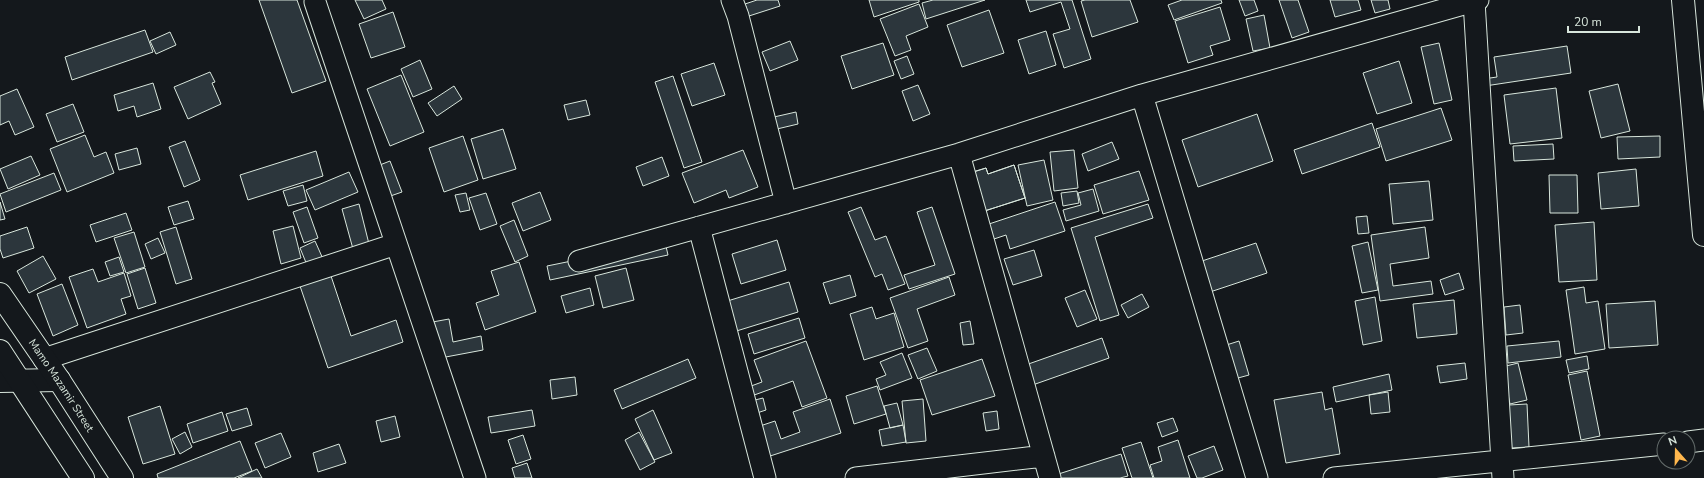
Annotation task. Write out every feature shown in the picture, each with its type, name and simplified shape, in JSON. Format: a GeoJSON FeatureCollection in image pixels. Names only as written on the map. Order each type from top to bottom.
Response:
{"type":"FeatureCollection","features":[{"type":"Feature","properties":{"kind":"main road"},"geometry":{"type":"LineString","coordinates":[[1683,0],[1697,79],[1704,235]]}},
{"type":"Feature","properties":{"kind":"main road","name":"Mamo Mazamir Street"},"geometry":{"type":"LineString","coordinates":[[0,294],[59,380],[122,478]]}},
{"type":"Feature","properties":{"kind":"main road"},"geometry":{"type":"LineString","coordinates":[[0,351],[10,382],[83,478]]}},
{"type":"Feature","properties":{"kind":"main road"},"geometry":{"type":"LineString","coordinates":[[10,382],[59,380]]}},
{"type":"Feature","properties":{"kind":"street"},"geometry":{"type":"LineString","coordinates":[[732,0],[738,16],[786,203]]}},
{"type":"Feature","properties":{"kind":"street"},"geometry":{"type":"LineString","coordinates":[[579,261],[959,154],[1142,95],[1476,1],[1502,469]]}},
{"type":"Feature","properties":{"kind":"street"},"geometry":{"type":"LineString","coordinates":[[315,2],[475,478]]}},
{"type":"Feature","properties":{"kind":"street"},"geometry":{"type":"LineString","coordinates":[[1142,95],[1257,478]]}},
{"type":"Feature","properties":{"kind":"street"},"geometry":{"type":"LineString","coordinates":[[959,154],[1050,478]]}},
{"type":"Feature","properties":{"kind":"street"},"geometry":{"type":"LineString","coordinates":[[699,228],[765,478]]}},
{"type":"Feature","properties":{"kind":"street"},"geometry":{"type":"LineString","coordinates":[[44,358],[396,244]]}},
{"type":"Feature","properties":{"kind":"street"},"geometry":{"type":"LineString","coordinates":[[1334,478],[1502,469],[1656,445]]}},
{"type":"Feature","properties":{"kind":"street"},"geometry":{"type":"LineString","coordinates":[[856,478],[1044,456]]}},
{"type":"Feature","properties":{"kind":"building"},"geometry":{"type":"Polygon","coordinates":[[[259,0],[297,0],[326,81],[292,93],[259,0]]]}},
{"type":"Feature","properties":{"kind":"building"},"geometry":{"type":"Polygon","coordinates":[[[355,0],[382,0],[386,9],[364,19],[355,0]]]}},
{"type":"Feature","properties":{"kind":"building"},"geometry":{"type":"Polygon","coordinates":[[[757,0],[778,0],[780,6],[749,16],[745,4],[757,0]]]}},
{"type":"Feature","properties":{"kind":"building"},"geometry":{"type":"Polygon","coordinates":[[[869,0],[919,0],[919,2],[874,17],[869,0]]]}},
{"type":"Feature","properties":{"kind":"building"},"geometry":{"type":"Polygon","coordinates":[[[933,0],[985,0],[926,19],[922,3],[933,0]]]}},
{"type":"Feature","properties":{"kind":"building"},"geometry":{"type":"Polygon","coordinates":[[[1026,0],[1072,0],[1091,59],[1064,68],[1053,34],[1070,29],[1061,2],[1030,12],[1026,0]]]}},
{"type":"Feature","properties":{"kind":"building"},"geometry":{"type":"Polygon","coordinates":[[[1130,0],[1138,22],[1092,37],[1081,1],[1130,0]]]}},
{"type":"Feature","properties":{"kind":"building"},"geometry":{"type":"Polygon","coordinates":[[[1182,0],[1221,0],[1222,3],[1174,20],[1168,5],[1182,0]]]}},
{"type":"Feature","properties":{"kind":"building"},"geometry":{"type":"Polygon","coordinates":[[[1239,0],[1254,0],[1258,11],[1245,16],[1239,0]]]}},
{"type":"Feature","properties":{"kind":"building"},"geometry":{"type":"Polygon","coordinates":[[[1279,0],[1298,0],[1309,32],[1292,38],[1279,0]]]}},
{"type":"Feature","properties":{"kind":"building"},"geometry":{"type":"Polygon","coordinates":[[[1330,0],[1358,0],[1361,10],[1335,17],[1330,0]]]}},
{"type":"Feature","properties":{"kind":"building"},"geometry":{"type":"Polygon","coordinates":[[[1371,0],[1388,0],[1390,9],[1375,13],[1371,0]]]}},
{"type":"Feature","properties":{"kind":"building"},"geometry":{"type":"Polygon","coordinates":[[[919,4],[928,27],[906,36],[911,50],[895,56],[880,19],[919,4]]]}},
{"type":"Feature","properties":{"kind":"building"},"geometry":{"type":"Polygon","coordinates":[[[1220,7],[1230,40],[1210,46],[1213,55],[1188,63],[1175,21],[1220,7]]]}},
{"type":"Feature","properties":{"kind":"building"},"geometry":{"type":"Polygon","coordinates":[[[989,10],[1004,53],[962,67],[947,25],[989,10]]]}},
{"type":"Feature","properties":{"kind":"building"},"geometry":{"type":"Polygon","coordinates":[[[393,12],[405,47],[371,58],[359,24],[393,12]]]}},
{"type":"Feature","properties":{"kind":"building"},"geometry":{"type":"Polygon","coordinates":[[[1264,15],[1270,48],[1253,51],[1246,19],[1264,15]]]}},
{"type":"Feature","properties":{"kind":"building"},"geometry":{"type":"Polygon","coordinates":[[[145,30],[153,52],[72,80],[65,57],[145,30]]]}},
{"type":"Feature","properties":{"kind":"building"},"geometry":{"type":"Polygon","coordinates":[[[1046,31],[1056,65],[1029,74],[1018,40],[1046,31]]]}},
{"type":"Feature","properties":{"kind":"building"},"geometry":{"type":"Polygon","coordinates":[[[170,32],[176,45],[156,54],[150,41],[170,32]]]}},
{"type":"Feature","properties":{"kind":"building"},"geometry":{"type":"Polygon","coordinates":[[[790,41],[798,60],[770,71],[762,52],[790,41]]]}},
{"type":"Feature","properties":{"kind":"building"},"geometry":{"type":"Polygon","coordinates":[[[883,43],[894,75],[852,89],[841,56],[883,43]]]}},
{"type":"Feature","properties":{"kind":"building"},"geometry":{"type":"Polygon","coordinates":[[[1439,43],[1452,100],[1434,104],[1421,47],[1439,43]]]}},
{"type":"Feature","properties":{"kind":"building"},"geometry":{"type":"Polygon","coordinates":[[[1567,46],[1571,73],[1485,86],[1483,79],[1497,77],[1494,57],[1567,46]]]}},
{"type":"Feature","properties":{"kind":"building"},"geometry":{"type":"Polygon","coordinates":[[[907,56],[914,74],[901,79],[894,61],[907,56]]]}},
{"type":"Feature","properties":{"kind":"building"},"geometry":{"type":"Polygon","coordinates":[[[420,60],[432,89],[413,97],[401,69],[420,60]]]}},
{"type":"Feature","properties":{"kind":"building"},"geometry":{"type":"Polygon","coordinates":[[[1399,61],[1412,103],[1377,114],[1363,73],[1399,61]]]}},
{"type":"Feature","properties":{"kind":"building"},"geometry":{"type":"Polygon","coordinates":[[[714,63],[725,95],[692,106],[681,74],[714,63]]]}},
{"type":"Feature","properties":{"kind":"building"},"geometry":{"type":"Polygon","coordinates":[[[210,72],[215,82],[212,83],[221,104],[188,119],[174,87],[210,72]]]}},
{"type":"Feature","properties":{"kind":"building"},"geometry":{"type":"Polygon","coordinates":[[[401,75],[424,132],[390,146],[367,89],[401,75]]]}},
{"type":"Feature","properties":{"kind":"building"},"geometry":{"type":"Polygon","coordinates":[[[673,76],[702,162],[684,168],[655,82],[673,76]]]}},
{"type":"Feature","properties":{"kind":"building"},"geometry":{"type":"Polygon","coordinates":[[[153,83],[161,109],[137,117],[134,106],[118,111],[114,95],[153,83]]]}},
{"type":"Feature","properties":{"kind":"building"},"geometry":{"type":"Polygon","coordinates":[[[1618,84],[1630,131],[1601,138],[1589,91],[1618,84]]]}},
{"type":"Feature","properties":{"kind":"building"},"geometry":{"type":"Polygon","coordinates":[[[918,85],[930,114],[913,121],[902,91],[918,85]]]}},
{"type":"Feature","properties":{"kind":"building"},"geometry":{"type":"Polygon","coordinates":[[[454,86],[462,99],[437,116],[428,103],[454,86]]]}},
{"type":"Feature","properties":{"kind":"building"},"geometry":{"type":"Polygon","coordinates":[[[1556,88],[1562,138],[1510,144],[1504,95],[1556,88]]]}},
{"type":"Feature","properties":{"kind":"building"},"geometry":{"type":"Polygon","coordinates":[[[17,89],[34,127],[15,135],[9,121],[0,125],[0,96],[17,89]]]}},
{"type":"Feature","properties":{"kind":"building"},"geometry":{"type":"Polygon","coordinates":[[[586,100],[590,115],[568,120],[564,105],[586,100]]]}},
{"type":"Feature","properties":{"kind":"building"},"geometry":{"type":"Polygon","coordinates":[[[73,104],[84,132],[57,142],[46,114],[73,104]]]}},
{"type":"Feature","properties":{"kind":"building"},"geometry":{"type":"Polygon","coordinates":[[[1441,108],[1452,140],[1386,161],[1376,129],[1441,108]]]}},
{"type":"Feature","properties":{"kind":"building"},"geometry":{"type":"Polygon","coordinates":[[[796,112],[798,124],[777,129],[774,117],[796,112]]]}},
{"type":"Feature","properties":{"kind":"building"},"geometry":{"type":"Polygon","coordinates":[[[1257,114],[1273,161],[1198,187],[1182,140],[1257,114]]]}},
{"type":"Feature","properties":{"kind":"building"},"geometry":{"type":"Polygon","coordinates":[[[1372,123],[1380,147],[1302,174],[1294,150],[1372,123]]]}},
{"type":"Feature","properties":{"kind":"building"},"geometry":{"type":"Polygon","coordinates":[[[503,129],[516,169],[483,179],[471,139],[503,129]]]}},
{"type":"Feature","properties":{"kind":"building"},"geometry":{"type":"Polygon","coordinates":[[[85,135],[94,157],[106,152],[114,173],[67,192],[50,149],[85,135]]]}},
{"type":"Feature","properties":{"kind":"building"},"geometry":{"type":"Polygon","coordinates":[[[463,136],[478,180],[444,192],[429,148],[463,136]]]}},
{"type":"Feature","properties":{"kind":"building"},"geometry":{"type":"Polygon","coordinates":[[[1660,136],[1660,157],[1618,159],[1617,137],[1660,136]]]}},
{"type":"Feature","properties":{"kind":"building"},"geometry":{"type":"Polygon","coordinates":[[[185,141],[200,180],[184,187],[169,147],[185,141]]]}},
{"type":"Feature","properties":{"kind":"building"},"geometry":{"type":"Polygon","coordinates":[[[1112,142],[1119,159],[1088,171],[1082,154],[1112,142]]]}},
{"type":"Feature","properties":{"kind":"building"},"geometry":{"type":"Polygon","coordinates":[[[1553,144],[1554,159],[1514,161],[1513,146],[1553,144]]]}},
{"type":"Feature","properties":{"kind":"building"},"geometry":{"type":"Polygon","coordinates":[[[137,148],[141,164],[119,170],[115,154],[137,148]]]}},
{"type":"Feature","properties":{"kind":"building"},"geometry":{"type":"Polygon","coordinates":[[[743,150],[758,187],[729,198],[726,190],[694,203],[682,173],[743,150]]]}},
{"type":"Feature","properties":{"kind":"building"},"geometry":{"type":"Polygon","coordinates":[[[1074,150],[1078,188],[1054,191],[1050,152],[1074,150]]]}},
{"type":"Feature","properties":{"kind":"building"},"geometry":{"type":"Polygon","coordinates":[[[316,151],[323,176],[248,200],[240,175],[316,151]]]}},
{"type":"Feature","properties":{"kind":"building"},"geometry":{"type":"Polygon","coordinates":[[[31,156],[40,175],[8,189],[0,169],[31,156]]]}},
{"type":"Feature","properties":{"kind":"building"},"geometry":{"type":"Polygon","coordinates":[[[662,157],[669,176],[643,186],[636,167],[662,157]]]}},
{"type":"Feature","properties":{"kind":"building"},"geometry":{"type":"Polygon","coordinates":[[[1044,160],[1053,200],[1027,206],[1018,165],[1044,160]]]}},
{"type":"Feature","properties":{"kind":"building"},"geometry":{"type":"Polygon","coordinates":[[[390,161],[402,192],[379,200],[367,170],[390,161]]]}},
{"type":"Feature","properties":{"kind":"building"},"geometry":{"type":"Polygon","coordinates":[[[1014,165],[1025,198],[969,216],[957,177],[986,168],[988,174],[1014,165]]]}},
{"type":"Feature","properties":{"kind":"building"},"geometry":{"type":"Polygon","coordinates":[[[1014,165],[1025,198],[969,216],[957,177],[986,168],[988,174],[1014,165]]]}},
{"type":"Feature","properties":{"kind":"building"},"geometry":{"type":"Polygon","coordinates":[[[1636,169],[1639,206],[1601,209],[1598,173],[1636,169]]]}},
{"type":"Feature","properties":{"kind":"building"},"geometry":{"type":"Polygon","coordinates":[[[1139,171],[1149,200],[1103,214],[1094,185],[1139,171]]]}},
{"type":"Feature","properties":{"kind":"building"},"geometry":{"type":"Polygon","coordinates":[[[349,172],[358,192],[315,210],[306,190],[349,172]]]}},
{"type":"Feature","properties":{"kind":"building"},"geometry":{"type":"Polygon","coordinates":[[[54,173],[61,190],[6,212],[0,194],[54,173]]]}},
{"type":"Feature","properties":{"kind":"building"},"geometry":{"type":"Polygon","coordinates":[[[1549,175],[1577,175],[1578,213],[1550,213],[1549,175]]]}},
{"type":"Feature","properties":{"kind":"building"},"geometry":{"type":"Polygon","coordinates":[[[1429,181],[1433,220],[1393,224],[1389,184],[1429,181]]]}},
{"type":"Feature","properties":{"kind":"building"},"geometry":{"type":"Polygon","coordinates":[[[303,185],[307,201],[288,206],[283,191],[303,185]]]}},
{"type":"Feature","properties":{"kind":"building"},"geometry":{"type":"Polygon","coordinates":[[[1093,189],[1099,211],[1066,221],[1063,210],[1081,205],[1078,193],[1093,189]]]}},
{"type":"Feature","properties":{"kind":"building"},"geometry":{"type":"Polygon","coordinates":[[[1077,191],[1079,203],[1063,206],[1061,193],[1077,191]]]}},
{"type":"Feature","properties":{"kind":"building"},"geometry":{"type":"Polygon","coordinates":[[[540,192],[551,220],[523,231],[512,203],[540,192]]]}},
{"type":"Feature","properties":{"kind":"building"},"geometry":{"type":"Polygon","coordinates":[[[466,193],[470,210],[460,212],[455,195],[466,193]]]}},
{"type":"Feature","properties":{"kind":"building"},"geometry":{"type":"Polygon","coordinates":[[[486,193],[497,224],[480,230],[469,198],[486,193]]]}},
{"type":"Feature","properties":{"kind":"building"},"geometry":{"type":"Polygon","coordinates":[[[188,201],[194,219],[174,225],[168,207],[188,201]]]}},
{"type":"Feature","properties":{"kind":"building"},"geometry":{"type":"Polygon","coordinates":[[[0,202],[5,219],[0,220],[0,202]]]}},
{"type":"Feature","properties":{"kind":"building"},"geometry":{"type":"Polygon","coordinates":[[[1055,202],[1065,231],[1010,249],[1006,235],[979,244],[974,229],[1055,202]]]}},
{"type":"Feature","properties":{"kind":"building"},"geometry":{"type":"Polygon","coordinates":[[[359,204],[369,244],[353,249],[342,209],[359,204]]]}},
{"type":"Feature","properties":{"kind":"building"},"geometry":{"type":"Polygon","coordinates":[[[1148,204],[1153,218],[1095,237],[1119,315],[1100,321],[1071,228],[1148,204]]]}},
{"type":"Feature","properties":{"kind":"building"},"geometry":{"type":"Polygon","coordinates":[[[307,207],[318,238],[304,243],[293,212],[307,207]]]}},
{"type":"Feature","properties":{"kind":"building"},"geometry":{"type":"Polygon","coordinates":[[[861,207],[875,240],[886,236],[905,284],[888,290],[882,274],[875,277],[848,212],[861,207]]]}},
{"type":"Feature","properties":{"kind":"building"},"geometry":{"type":"Polygon","coordinates":[[[932,207],[955,274],[909,289],[904,275],[935,265],[917,212],[932,207]]]}},
{"type":"Feature","properties":{"kind":"building"},"geometry":{"type":"Polygon","coordinates":[[[126,213],[132,230],[96,242],[90,225],[126,213]]]}},
{"type":"Feature","properties":{"kind":"building"},"geometry":{"type":"Polygon","coordinates":[[[1367,216],[1369,233],[1358,234],[1356,217],[1367,216]]]}},
{"type":"Feature","properties":{"kind":"building"},"geometry":{"type":"Polygon","coordinates":[[[514,220],[528,256],[515,262],[500,226],[514,220]]]}},
{"type":"Feature","properties":{"kind":"building"},"geometry":{"type":"Polygon","coordinates":[[[1594,222],[1597,280],[1559,282],[1555,225],[1594,222]]]}},
{"type":"Feature","properties":{"kind":"building"},"geometry":{"type":"Polygon","coordinates":[[[293,226],[301,258],[281,264],[273,231],[293,226]]]}},
{"type":"Feature","properties":{"kind":"building"},"geometry":{"type":"Polygon","coordinates":[[[27,227],[34,248],[3,258],[0,249],[0,236],[27,227]]]}},
{"type":"Feature","properties":{"kind":"building"},"geometry":{"type":"Polygon","coordinates":[[[176,227],[192,279],[176,284],[160,232],[176,227]]]}},
{"type":"Feature","properties":{"kind":"building"},"geometry":{"type":"Polygon","coordinates":[[[1425,227],[1429,258],[1390,264],[1393,286],[1431,281],[1433,294],[1380,301],[1371,235],[1425,227]]]}},
{"type":"Feature","properties":{"kind":"building"},"geometry":{"type":"Polygon","coordinates":[[[134,232],[145,267],[126,273],[114,238],[134,232]]]}},
{"type":"Feature","properties":{"kind":"building"},"geometry":{"type":"Polygon","coordinates":[[[158,238],[165,253],[151,259],[145,244],[158,238]]]}},
{"type":"Feature","properties":{"kind":"building"},"geometry":{"type":"Polygon","coordinates":[[[777,240],[786,270],[741,284],[732,254],[777,240]]]}},
{"type":"Feature","properties":{"kind":"building"},"geometry":{"type":"Polygon","coordinates":[[[315,241],[323,259],[307,265],[300,248],[315,241]]]}},
{"type":"Feature","properties":{"kind":"building"},"geometry":{"type":"Polygon","coordinates":[[[665,242],[668,255],[550,280],[547,266],[665,242]]]}},
{"type":"Feature","properties":{"kind":"building"},"geometry":{"type":"Polygon","coordinates":[[[1368,242],[1378,290],[1362,293],[1352,246],[1368,242]]]}},
{"type":"Feature","properties":{"kind":"building"},"geometry":{"type":"Polygon","coordinates":[[[1256,243],[1267,273],[1204,294],[1193,264],[1256,243]]]}},
{"type":"Feature","properties":{"kind":"building"},"geometry":{"type":"Polygon","coordinates":[[[1034,250],[1042,276],[1013,285],[1004,259],[1034,250]]]}},
{"type":"Feature","properties":{"kind":"building"},"geometry":{"type":"Polygon","coordinates":[[[43,256],[56,279],[29,293],[17,271],[43,256]]]}},
{"type":"Feature","properties":{"kind":"building"},"geometry":{"type":"Polygon","coordinates":[[[119,257],[124,272],[110,276],[105,262],[119,257]]]}},
{"type":"Feature","properties":{"kind":"building"},"geometry":{"type":"Polygon","coordinates":[[[519,262],[536,312],[485,330],[476,303],[499,295],[491,271],[519,262]]]}},
{"type":"Feature","properties":{"kind":"building"},"geometry":{"type":"Polygon","coordinates":[[[145,268],[156,303],[138,309],[127,274],[145,268]]]}},
{"type":"Feature","properties":{"kind":"building"},"geometry":{"type":"Polygon","coordinates":[[[626,268],[634,300],[603,308],[595,276],[626,268]]]}},
{"type":"Feature","properties":{"kind":"building"},"geometry":{"type":"Polygon","coordinates":[[[93,269],[98,282],[124,273],[131,296],[121,299],[126,314],[87,328],[69,277],[93,269]]]}},
{"type":"Feature","properties":{"kind":"building"},"geometry":{"type":"Polygon","coordinates":[[[1459,273],[1464,289],[1445,295],[1440,280],[1459,273]]]}},
{"type":"Feature","properties":{"kind":"building"},"geometry":{"type":"Polygon","coordinates":[[[850,275],[856,296],[830,304],[823,283],[850,275]]]}},
{"type":"Feature","properties":{"kind":"building"},"geometry":{"type":"Polygon","coordinates":[[[331,276],[351,336],[396,320],[403,342],[328,368],[300,286],[331,276]]]}},
{"type":"Feature","properties":{"kind":"building"},"geometry":{"type":"Polygon","coordinates":[[[949,277],[955,295],[917,309],[928,341],[908,348],[890,298],[949,277]]]}},
{"type":"Feature","properties":{"kind":"building"},"geometry":{"type":"Polygon","coordinates":[[[789,282],[798,312],[730,333],[721,303],[789,282]]]}},
{"type":"Feature","properties":{"kind":"building"},"geometry":{"type":"Polygon","coordinates":[[[62,284],[78,325],[53,336],[37,294],[62,284]]]}},
{"type":"Feature","properties":{"kind":"building"},"geometry":{"type":"Polygon","coordinates":[[[1584,287],[1586,303],[1598,301],[1605,349],[1575,354],[1566,290],[1584,287]]]}},
{"type":"Feature","properties":{"kind":"building"},"geometry":{"type":"Polygon","coordinates":[[[590,288],[594,305],[566,313],[561,296],[590,288]]]}},
{"type":"Feature","properties":{"kind":"building"},"geometry":{"type":"Polygon","coordinates":[[[1085,290],[1097,319],[1077,327],[1065,298],[1085,290]]]}},
{"type":"Feature","properties":{"kind":"building"},"geometry":{"type":"Polygon","coordinates":[[[1142,294],[1149,307],[1128,318],[1121,305],[1142,294]]]}},
{"type":"Feature","properties":{"kind":"building"},"geometry":{"type":"Polygon","coordinates":[[[1375,297],[1382,341],[1363,345],[1355,301],[1375,297]]]}},
{"type":"Feature","properties":{"kind":"building"},"geometry":{"type":"Polygon","coordinates":[[[1454,300],[1457,334],[1417,338],[1413,304],[1454,300]]]}},
{"type":"Feature","properties":{"kind":"building"},"geometry":{"type":"Polygon","coordinates":[[[1655,301],[1658,345],[1609,348],[1606,304],[1655,301]]]}},
{"type":"Feature","properties":{"kind":"building"},"geometry":{"type":"Polygon","coordinates":[[[1520,305],[1523,333],[1506,335],[1504,307],[1520,305]]]}},
{"type":"Feature","properties":{"kind":"building"},"geometry":{"type":"Polygon","coordinates":[[[872,307],[876,319],[894,313],[904,347],[864,360],[850,314],[872,307]]]}},
{"type":"Feature","properties":{"kind":"building"},"geometry":{"type":"Polygon","coordinates":[[[799,318],[805,338],[754,354],[748,334],[799,318]]]}},
{"type":"Feature","properties":{"kind":"building"},"geometry":{"type":"Polygon","coordinates":[[[449,319],[453,342],[481,336],[483,350],[435,359],[427,323],[449,319]]]}},
{"type":"Feature","properties":{"kind":"building"},"geometry":{"type":"Polygon","coordinates":[[[970,321],[974,344],[963,345],[960,323],[970,321]]]}},
{"type":"Feature","properties":{"kind":"building"},"geometry":{"type":"Polygon","coordinates":[[[1102,338],[1109,358],[1027,387],[1020,367],[1102,338]]]}},
{"type":"Feature","properties":{"kind":"building"},"geometry":{"type":"Polygon","coordinates":[[[806,341],[827,398],[802,407],[793,381],[746,398],[743,389],[762,382],[754,360],[806,341]]]}},
{"type":"Feature","properties":{"kind":"building"},"geometry":{"type":"Polygon","coordinates":[[[1239,341],[1249,375],[1227,381],[1217,348],[1239,341]]]}},
{"type":"Feature","properties":{"kind":"building"},"geometry":{"type":"Polygon","coordinates":[[[1559,341],[1561,357],[1508,363],[1507,346],[1559,341]]]}},
{"type":"Feature","properties":{"kind":"building"},"geometry":{"type":"Polygon","coordinates":[[[927,348],[937,371],[918,379],[908,355],[927,348]]]}},
{"type":"Feature","properties":{"kind":"building"},"geometry":{"type":"Polygon","coordinates":[[[902,353],[912,378],[880,390],[876,379],[886,375],[880,362],[902,353]]]}},
{"type":"Feature","properties":{"kind":"building"},"geometry":{"type":"Polygon","coordinates":[[[1587,356],[1589,369],[1569,373],[1566,360],[1587,356]]]}},
{"type":"Feature","properties":{"kind":"building"},"geometry":{"type":"Polygon","coordinates":[[[688,359],[696,378],[622,409],[614,390],[688,359]]]}},
{"type":"Feature","properties":{"kind":"building"},"geometry":{"type":"Polygon","coordinates":[[[982,359],[995,396],[932,415],[920,380],[982,359]]]}},
{"type":"Feature","properties":{"kind":"building"},"geometry":{"type":"Polygon","coordinates":[[[1465,363],[1467,379],[1440,383],[1437,366],[1465,363]]]}},
{"type":"Feature","properties":{"kind":"building"},"geometry":{"type":"Polygon","coordinates":[[[1518,363],[1527,400],[1510,404],[1502,367],[1518,363]]]}},
{"type":"Feature","properties":{"kind":"building"},"geometry":{"type":"Polygon","coordinates":[[[1587,371],[1600,436],[1581,440],[1568,375],[1587,371]]]}},
{"type":"Feature","properties":{"kind":"building"},"geometry":{"type":"Polygon","coordinates":[[[1389,374],[1392,390],[1336,402],[1333,387],[1389,374]]]}},
{"type":"Feature","properties":{"kind":"building"},"geometry":{"type":"Polygon","coordinates":[[[575,377],[577,395],[552,399],[550,380],[575,377]]]}},
{"type":"Feature","properties":{"kind":"building"},"geometry":{"type":"Polygon","coordinates":[[[877,386],[886,414],[854,424],[846,396],[877,386]]]}},
{"type":"Feature","properties":{"kind":"building"},"geometry":{"type":"Polygon","coordinates":[[[1322,392],[1325,410],[1332,408],[1340,454],[1286,463],[1274,400],[1322,392]]]}},
{"type":"Feature","properties":{"kind":"building"},"geometry":{"type":"Polygon","coordinates":[[[1388,392],[1390,412],[1371,414],[1369,395],[1388,392]]]}},
{"type":"Feature","properties":{"kind":"building"},"geometry":{"type":"Polygon","coordinates":[[[763,398],[766,410],[751,415],[747,402],[763,398]]]}},
{"type":"Feature","properties":{"kind":"building"},"geometry":{"type":"Polygon","coordinates":[[[830,399],[841,433],[764,458],[754,428],[775,421],[781,439],[800,432],[793,412],[830,399]]]}},
{"type":"Feature","properties":{"kind":"building"},"geometry":{"type":"Polygon","coordinates":[[[923,399],[926,441],[906,443],[902,401],[923,399]]]}},
{"type":"Feature","properties":{"kind":"building"},"geometry":{"type":"Polygon","coordinates":[[[897,403],[903,425],[890,428],[884,406],[897,403]]]}},
{"type":"Feature","properties":{"kind":"building"},"geometry":{"type":"Polygon","coordinates":[[[1527,404],[1529,447],[1511,448],[1509,405],[1527,404]]]}},
{"type":"Feature","properties":{"kind":"building"},"geometry":{"type":"Polygon","coordinates":[[[160,406],[175,454],[143,464],[128,417],[160,406]]]}},
{"type":"Feature","properties":{"kind":"building"},"geometry":{"type":"Polygon","coordinates":[[[247,408],[252,425],[232,431],[226,414],[247,408]]]}},
{"type":"Feature","properties":{"kind":"building"},"geometry":{"type":"Polygon","coordinates":[[[532,410],[535,426],[491,433],[488,417],[532,410]]]}},
{"type":"Feature","properties":{"kind":"building"},"geometry":{"type":"Polygon","coordinates":[[[653,410],[672,453],[654,460],[635,419],[653,410]]]}},
{"type":"Feature","properties":{"kind":"building"},"geometry":{"type":"Polygon","coordinates":[[[997,411],[999,429],[986,431],[983,413],[997,411]]]}},
{"type":"Feature","properties":{"kind":"building"},"geometry":{"type":"Polygon","coordinates":[[[222,412],[228,431],[193,443],[187,424],[222,412]]]}},
{"type":"Feature","properties":{"kind":"building"},"geometry":{"type":"Polygon","coordinates":[[[395,416],[400,437],[381,442],[376,421],[395,416]]]}},
{"type":"Feature","properties":{"kind":"building"},"geometry":{"type":"Polygon","coordinates":[[[1173,418],[1178,431],[1162,437],[1157,423],[1173,418]]]}},
{"type":"Feature","properties":{"kind":"building"},"geometry":{"type":"Polygon","coordinates":[[[903,425],[906,442],[882,446],[879,430],[903,425]]]}},
{"type":"Feature","properties":{"kind":"building"},"geometry":{"type":"Polygon","coordinates":[[[185,432],[192,447],[180,454],[172,439],[185,432]]]}},
{"type":"Feature","properties":{"kind":"building"},"geometry":{"type":"Polygon","coordinates":[[[639,432],[655,462],[640,470],[625,440],[639,432]]]}},
{"type":"Feature","properties":{"kind":"building"},"geometry":{"type":"Polygon","coordinates":[[[281,433],[291,457],[265,468],[255,443],[281,433]]]}},
{"type":"Feature","properties":{"kind":"building"},"geometry":{"type":"Polygon","coordinates":[[[523,435],[531,459],[516,464],[508,440],[523,435]]]}},
{"type":"Feature","properties":{"kind":"building"},"geometry":{"type":"Polygon","coordinates":[[[1178,440],[1190,478],[1154,478],[1150,465],[1162,461],[1158,447],[1178,440]]]}},
{"type":"Feature","properties":{"kind":"building"},"geometry":{"type":"Polygon","coordinates":[[[240,441],[252,471],[234,478],[158,478],[157,474],[240,441]]]}},
{"type":"Feature","properties":{"kind":"building"},"geometry":{"type":"Polygon","coordinates":[[[1141,442],[1153,478],[1132,478],[1122,448],[1141,442]]]}},
{"type":"Feature","properties":{"kind":"building"},"geometry":{"type":"Polygon","coordinates":[[[339,444],[346,463],[318,472],[313,453],[339,444]]]}},
{"type":"Feature","properties":{"kind":"building"},"geometry":{"type":"Polygon","coordinates":[[[1214,446],[1223,470],[1202,478],[1197,478],[1188,456],[1214,446]]]}},
{"type":"Feature","properties":{"kind":"building"},"geometry":{"type":"Polygon","coordinates":[[[1121,454],[1128,476],[1120,478],[1046,478],[1121,454]]]}},
{"type":"Feature","properties":{"kind":"building"},"geometry":{"type":"Polygon","coordinates":[[[527,463],[532,478],[515,478],[512,468],[527,463]]]}},
{"type":"Feature","properties":{"kind":"building"},"geometry":{"type":"Polygon","coordinates":[[[257,469],[262,478],[238,478],[257,469]]]}}]}
